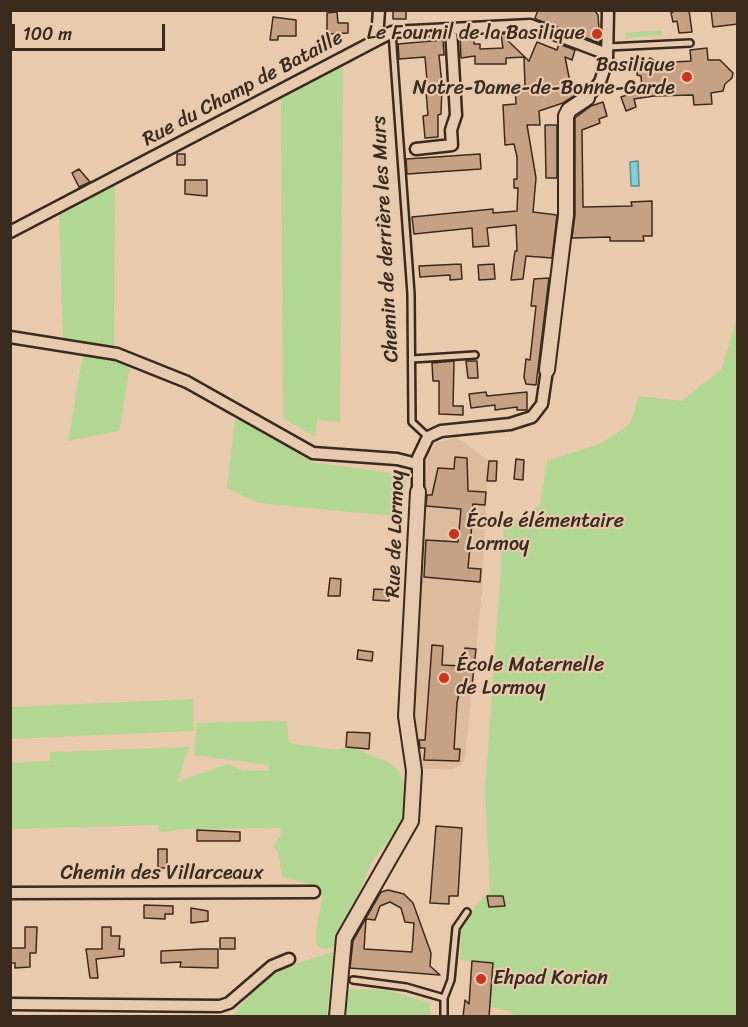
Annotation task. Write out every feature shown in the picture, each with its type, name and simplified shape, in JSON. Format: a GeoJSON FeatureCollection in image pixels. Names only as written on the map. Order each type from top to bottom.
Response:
{"type":"FeatureCollection","features":[{"type":"Feature","properties":{"kind":"street"},"geometry":{"type":"LineString","coordinates":[[377,39],[379,10]]}},
{"type":"Feature","properties":{"kind":"street"},"geometry":{"type":"LineString","coordinates":[[428,437],[441,431],[510,424],[532,417],[542,404],[566,215],[566,116],[569,110],[595,91],[604,72],[608,50],[608,10]]}},
{"type":"Feature","properties":{"kind":"street","name":"Rue du Champ de Bataille"},"geometry":{"type":"LineString","coordinates":[[10,232],[392,32],[530,25],[608,50]]}},
{"type":"Feature","properties":{"kind":"street"},"geometry":{"type":"LineString","coordinates":[[416,149],[452,145],[451,130],[456,115],[451,29]]}},
{"type":"Feature","properties":{"kind":"street"},"geometry":{"type":"LineString","coordinates":[[10,338],[117,354],[187,382],[313,453],[398,459],[417,464]]}},
{"type":"Feature","properties":{"kind":"street","name":"Rue de Lormoy"},"geometry":{"type":"LineString","coordinates":[[337,1017],[344,938],[411,820],[414,771],[406,716],[418,492],[417,464],[421,448],[428,437]]}},
{"type":"Feature","properties":{"kind":"street","name":"Chemin des Villarceaux"},"geometry":{"type":"LineString","coordinates":[[10,893],[314,892]]}},
{"type":"Feature","properties":{"kind":"street"},"geometry":{"type":"LineString","coordinates":[[10,1004],[220,1006],[229,1003],[272,966],[289,959]]}},
{"type":"Feature","properties":{"kind":"lane","name":"Chemin de derrière les Murs"},"geometry":{"type":"LineString","coordinates":[[392,32],[411,294],[412,422],[428,437]]}},
{"type":"Feature","properties":{"kind":"lane"},"geometry":{"type":"LineString","coordinates":[[608,50],[690,43]]}},
{"type":"Feature","properties":{"kind":"lane"},"geometry":{"type":"LineString","coordinates":[[412,359],[475,355]]}},
{"type":"Feature","properties":{"kind":"lane"},"geometry":{"type":"LineString","coordinates":[[444,1017],[444,998],[450,980],[456,928],[467,912]]}},
{"type":"Feature","properties":{"kind":"lane"},"geometry":{"type":"LineString","coordinates":[[353,981],[406,987],[444,998]]}},
{"type":"Feature","properties":{"kind":"shaded area"},"geometry":{"type":"Polygon","coordinates":[[[457,437],[489,461],[497,461],[496,481],[487,481],[482,591],[465,759],[460,766],[450,770],[418,768],[413,714],[428,453],[436,443],[457,437]]]}},
{"type":"Feature","properties":{"kind":"green space"},"geometry":{"type":"Polygon","coordinates":[[[662,30],[662,35],[625,38],[625,33],[662,30]]]}},
{"type":"Feature","properties":{"kind":"green space"},"geometry":{"type":"Polygon","coordinates":[[[343,64],[340,422],[317,420],[315,437],[283,418],[281,98],[343,64]]]}},
{"type":"Feature","properties":{"kind":"green space"},"geometry":{"type":"Polygon","coordinates":[[[115,182],[114,348],[63,339],[59,212],[115,182]]]}},
{"type":"Feature","properties":{"kind":"green space"},"geometry":{"type":"Polygon","coordinates":[[[737,317],[737,1016],[515,1016],[511,1012],[488,1006],[491,963],[460,960],[461,930],[475,906],[490,891],[485,791],[504,524],[540,506],[547,461],[602,443],[630,424],[639,396],[681,401],[722,369],[737,317]]]}},
{"type":"Feature","properties":{"kind":"green space"},"geometry":{"type":"Polygon","coordinates":[[[83,354],[112,359],[130,366],[119,431],[68,441],[83,354]]]}},
{"type":"Feature","properties":{"kind":"green space"},"geometry":{"type":"Polygon","coordinates":[[[242,416],[311,462],[407,475],[402,517],[258,503],[227,488],[235,420],[242,416]]]}},
{"type":"Feature","properties":{"kind":"green space"},"geometry":{"type":"Polygon","coordinates":[[[193,699],[194,731],[11,739],[11,707],[193,699]]]}},
{"type":"Feature","properties":{"kind":"green space"},"geometry":{"type":"Polygon","coordinates":[[[287,721],[289,743],[336,750],[351,747],[388,762],[398,770],[403,781],[404,810],[400,825],[371,863],[342,937],[333,947],[324,950],[316,944],[316,931],[323,895],[317,886],[282,877],[278,851],[273,847],[281,834],[281,828],[186,829],[162,832],[158,830],[159,825],[11,829],[10,763],[50,761],[50,752],[189,747],[177,782],[228,764],[242,770],[269,771],[269,765],[194,755],[197,723],[287,721]]]}},
{"type":"Feature","properties":{"kind":"green space"},"geometry":{"type":"Polygon","coordinates":[[[333,952],[327,1016],[232,1016],[259,984],[285,967],[333,952]]]}},
{"type":"Feature","properties":{"kind":"green space"},"geometry":{"type":"Polygon","coordinates":[[[346,989],[387,990],[430,1003],[430,1016],[344,1016],[346,989]]]}},
{"type":"Feature","properties":{"kind":"water"},"geometry":{"type":"Polygon","coordinates":[[[638,161],[639,186],[631,186],[630,162],[638,161]]]}},
{"type":"Feature","properties":{"kind":"building"},"geometry":{"type":"Polygon","coordinates":[[[393,10],[406,10],[406,19],[393,19],[393,10]]]}},
{"type":"Feature","properties":{"kind":"building"},"geometry":{"type":"Polygon","coordinates":[[[538,10],[594,10],[598,15],[600,43],[538,20],[535,18],[538,10]]]}},
{"type":"Feature","properties":{"kind":"building"},"geometry":{"type":"Polygon","coordinates":[[[676,10],[689,10],[692,32],[679,33],[677,21],[673,22],[671,13],[676,10]]]}},
{"type":"Feature","properties":{"kind":"building"},"geometry":{"type":"Polygon","coordinates":[[[711,10],[738,10],[738,24],[713,27],[711,10]]]}},
{"type":"Feature","properties":{"kind":"building"},"geometry":{"type":"Polygon","coordinates":[[[337,12],[338,23],[348,23],[348,33],[327,34],[327,13],[337,12]]]}},
{"type":"Feature","properties":{"kind":"building"},"geometry":{"type":"Polygon","coordinates":[[[273,17],[296,20],[296,36],[278,36],[278,40],[270,40],[273,17]]]}},
{"type":"Feature","properties":{"kind":"building"},"geometry":{"type":"Polygon","coordinates":[[[518,33],[518,37],[505,38],[529,61],[537,42],[557,50],[559,44],[575,50],[572,60],[565,57],[571,87],[576,85],[579,93],[563,103],[539,111],[540,125],[527,125],[536,178],[533,212],[557,215],[552,258],[526,256],[523,279],[511,280],[515,251],[517,251],[516,225],[487,228],[489,246],[473,247],[472,228],[414,234],[412,217],[493,209],[493,213],[517,211],[518,188],[514,188],[514,179],[517,179],[517,157],[514,144],[505,145],[503,105],[516,104],[515,87],[525,86],[524,57],[506,58],[506,64],[475,64],[475,56],[461,58],[460,36],[474,35],[474,44],[480,44],[480,49],[503,48],[501,34],[518,33]]]}},
{"type":"Feature","properties":{"kind":"building"},"geometry":{"type":"Polygon","coordinates":[[[443,40],[444,55],[439,55],[442,85],[438,137],[425,138],[423,116],[428,115],[426,92],[428,92],[425,57],[399,59],[398,44],[443,40]]]}},
{"type":"Feature","properties":{"kind":"building","name":"Basilique Notre-Dame-de-Bonne-Garde"},"geometry":{"type":"Polygon","coordinates":[[[707,48],[708,60],[720,60],[733,73],[723,91],[711,93],[712,104],[694,105],[693,95],[654,96],[634,99],[636,107],[626,111],[621,97],[642,90],[641,76],[637,75],[638,61],[647,62],[650,58],[658,63],[691,61],[690,50],[707,48]]]}},
{"type":"Feature","properties":{"kind":"building"},"geometry":{"type":"Polygon","coordinates":[[[603,102],[607,116],[599,119],[600,123],[582,130],[583,207],[632,206],[631,202],[652,201],[652,236],[643,236],[644,241],[610,241],[610,237],[572,238],[575,215],[575,118],[591,106],[603,102]]]}},
{"type":"Feature","properties":{"kind":"building"},"geometry":{"type":"Polygon","coordinates":[[[545,125],[557,125],[557,178],[546,178],[545,125]]]}},
{"type":"Feature","properties":{"kind":"building"},"geometry":{"type":"Polygon","coordinates":[[[177,154],[185,154],[185,165],[177,165],[177,154]]]}},
{"type":"Feature","properties":{"kind":"building"},"geometry":{"type":"Polygon","coordinates":[[[480,154],[481,169],[407,174],[406,159],[480,154]]]}},
{"type":"Feature","properties":{"kind":"building"},"geometry":{"type":"Polygon","coordinates":[[[79,169],[90,182],[79,187],[72,173],[79,169]]]}},
{"type":"Feature","properties":{"kind":"building"},"geometry":{"type":"Polygon","coordinates":[[[185,180],[207,180],[207,196],[185,194],[185,180]]]}},
{"type":"Feature","properties":{"kind":"building"},"geometry":{"type":"Polygon","coordinates":[[[461,264],[462,279],[450,280],[450,275],[420,277],[419,266],[461,264]]]}},
{"type":"Feature","properties":{"kind":"building"},"geometry":{"type":"Polygon","coordinates":[[[494,264],[495,279],[479,280],[478,265],[494,264]]]}},
{"type":"Feature","properties":{"kind":"building"},"geometry":{"type":"Polygon","coordinates":[[[549,278],[536,385],[526,384],[524,377],[526,359],[530,360],[536,306],[531,306],[534,279],[549,278]]]}},
{"type":"Feature","properties":{"kind":"building"},"geometry":{"type":"Polygon","coordinates":[[[454,361],[453,406],[463,406],[463,415],[439,414],[439,381],[433,381],[432,363],[454,361]]]}},
{"type":"Feature","properties":{"kind":"building"},"geometry":{"type":"Polygon","coordinates":[[[466,361],[477,361],[478,378],[468,378],[466,361]]]}},
{"type":"Feature","properties":{"kind":"building"},"geometry":{"type":"Polygon","coordinates":[[[486,392],[487,396],[527,392],[527,410],[517,410],[517,407],[495,410],[495,405],[471,408],[469,394],[486,392]]]}},
{"type":"Feature","properties":{"kind":"building"},"geometry":{"type":"Polygon","coordinates":[[[455,457],[467,458],[468,491],[486,492],[485,505],[473,504],[468,568],[481,569],[480,582],[424,577],[426,540],[458,542],[461,509],[426,506],[427,495],[432,495],[438,468],[454,469],[455,457]]]}},
{"type":"Feature","properties":{"kind":"building"},"geometry":{"type":"Polygon","coordinates":[[[516,459],[524,460],[523,480],[514,479],[516,459]]]}},
{"type":"Feature","properties":{"kind":"building"},"geometry":{"type":"Polygon","coordinates":[[[489,461],[497,461],[496,481],[487,481],[489,461]]]}},
{"type":"Feature","properties":{"kind":"building"},"geometry":{"type":"Polygon","coordinates":[[[330,578],[341,579],[340,596],[328,596],[330,578]]]}},
{"type":"Feature","properties":{"kind":"building"},"geometry":{"type":"Polygon","coordinates":[[[374,589],[390,590],[389,601],[373,600],[374,589]]]}},
{"type":"Feature","properties":{"kind":"building"},"geometry":{"type":"Polygon","coordinates":[[[432,645],[443,646],[442,665],[463,666],[465,648],[476,649],[472,686],[461,685],[457,703],[454,749],[460,749],[459,761],[424,760],[425,748],[420,748],[419,740],[425,740],[432,645]]]}},
{"type":"Feature","properties":{"kind":"building"},"geometry":{"type":"Polygon","coordinates":[[[358,650],[373,652],[372,661],[357,659],[358,650]]]}},
{"type":"Feature","properties":{"kind":"building"},"geometry":{"type":"Polygon","coordinates":[[[347,732],[370,733],[369,749],[346,747],[347,732]]]}},
{"type":"Feature","properties":{"kind":"building"},"geometry":{"type":"Polygon","coordinates":[[[436,826],[462,828],[458,896],[449,896],[449,904],[430,903],[436,826]]]}},
{"type":"Feature","properties":{"kind":"building"},"geometry":{"type":"Polygon","coordinates":[[[197,830],[240,832],[240,841],[197,841],[197,830]]]}},
{"type":"Feature","properties":{"kind":"building"},"geometry":{"type":"Polygon","coordinates":[[[158,849],[167,849],[167,868],[158,868],[158,849]]]}},
{"type":"Feature","properties":{"kind":"building"},"geometry":{"type":"Polygon","coordinates":[[[388,890],[404,894],[413,903],[431,953],[430,966],[440,975],[350,968],[353,941],[381,892],[388,890]],[[390,902],[380,906],[375,920],[366,919],[364,949],[412,952],[414,923],[405,922],[401,908],[390,902]]]}},
{"type":"Feature","properties":{"kind":"building"},"geometry":{"type":"Polygon","coordinates":[[[487,896],[503,896],[505,906],[489,907],[487,896]]]}},
{"type":"Feature","properties":{"kind":"building"},"geometry":{"type":"Polygon","coordinates":[[[144,905],[173,906],[173,914],[165,914],[165,919],[144,918],[144,905]]]}},
{"type":"Feature","properties":{"kind":"building"},"geometry":{"type":"Polygon","coordinates":[[[191,908],[208,911],[208,921],[191,923],[191,908]]]}},
{"type":"Feature","properties":{"kind":"building"},"geometry":{"type":"Polygon","coordinates":[[[25,927],[37,927],[36,953],[30,953],[30,967],[15,968],[15,963],[10,963],[10,948],[25,948],[25,927]]]}},
{"type":"Feature","properties":{"kind":"building"},"geometry":{"type":"Polygon","coordinates":[[[102,927],[111,927],[111,936],[120,936],[119,949],[124,949],[124,956],[96,959],[98,978],[90,978],[86,949],[102,949],[102,927]]]}},
{"type":"Feature","properties":{"kind":"building"},"geometry":{"type":"Polygon","coordinates":[[[220,938],[235,938],[235,949],[220,949],[220,938]]]}},
{"type":"Feature","properties":{"kind":"building"},"geometry":{"type":"Polygon","coordinates":[[[218,949],[218,968],[180,967],[181,962],[161,963],[161,951],[218,949]]]}},
{"type":"Feature","properties":{"kind":"building","name":"Ehpad Korian"},"geometry":{"type":"Polygon","coordinates":[[[472,961],[493,963],[489,1017],[463,1017],[465,1000],[469,1004],[472,961]]]}},
{"type":"Feature","properties":{"kind":"place","name":"Le Fournil de la Basilique"},"geometry":{"type":"Point","coordinates":[597,34]}},
{"type":"Feature","properties":{"kind":"place","name":"Basilique Notre-Dame-de-Bonne-Garde"},"geometry":{"type":"Point","coordinates":[687,77]}},
{"type":"Feature","properties":{"kind":"place","name":"École élémentaire Lormoy"},"geometry":{"type":"Point","coordinates":[454,534]}},
{"type":"Feature","properties":{"kind":"place","name":"École Maternelle de Lormoy"},"geometry":{"type":"Point","coordinates":[444,678]}},
{"type":"Feature","properties":{"kind":"place","name":"Ehpad Korian"},"geometry":{"type":"Point","coordinates":[481,979]}}]}
